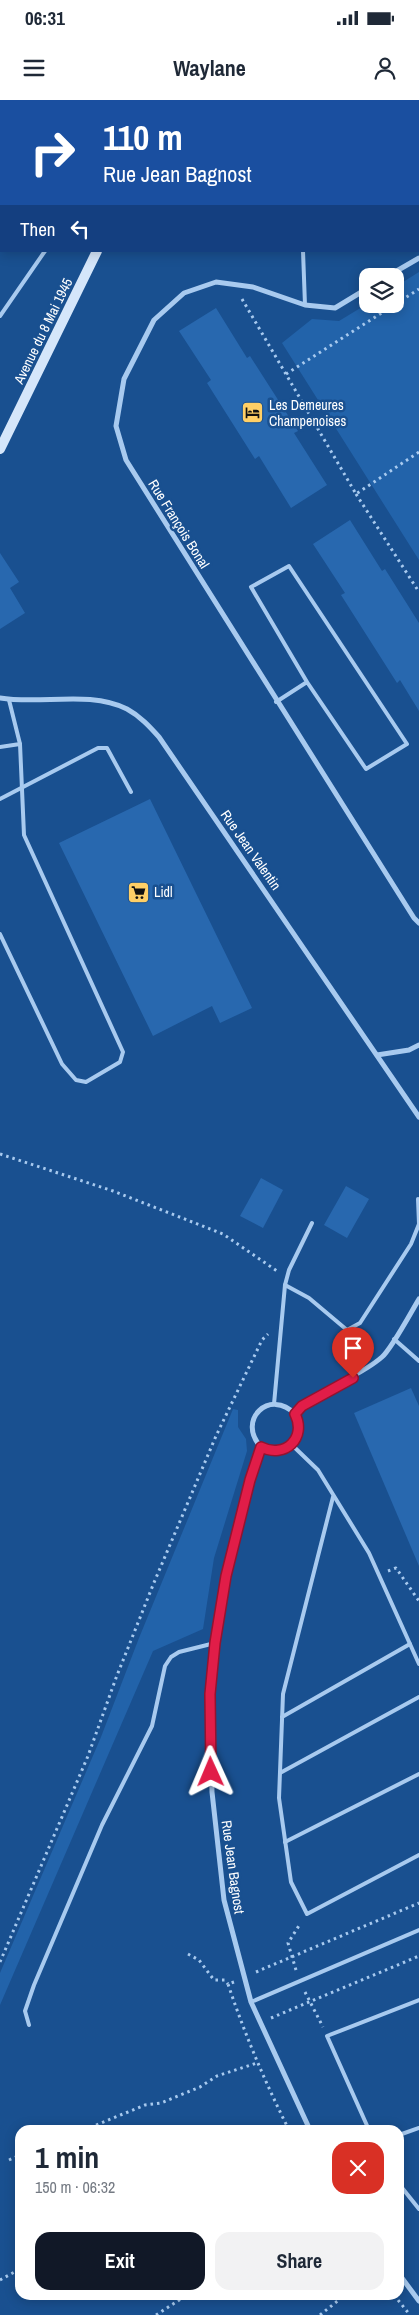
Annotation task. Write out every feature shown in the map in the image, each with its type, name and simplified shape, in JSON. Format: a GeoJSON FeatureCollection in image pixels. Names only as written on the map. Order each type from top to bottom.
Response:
{"type":"FeatureCollection","features":[{"type":"Feature","properties":{"kind":"main road","name":"Avenue du 8 Mai 1945"},"geometry":{"type":"LineString","coordinates":[[0,450],[97,252]]}},
{"type":"Feature","properties":{"kind":"street"},"geometry":{"type":"LineString","coordinates":[[402,268],[419,258]]}},
{"type":"Feature","properties":{"kind":"street","name":"Rue François Bonal"},"geometry":{"type":"LineString","coordinates":[[359,293],[335,308],[305,305],[252,287],[216,282],[184,293],[154,320],[124,379],[116,426],[126,460],[276,702],[419,923]]}},
{"type":"Feature","properties":{"kind":"street","name":"Rue Jean Valentin"},"geometry":{"type":"LineString","coordinates":[[0,698],[9,700],[98,700],[126,709],[145,722],[159,737],[419,1117]]}},
{"type":"Feature","properties":{"kind":"street"},"geometry":{"type":"LineString","coordinates":[[377,1055],[409,1050],[419,1045]]}},
{"type":"Feature","properties":{"kind":"street"},"geometry":{"type":"LineString","coordinates":[[295,1414],[302,1406],[353,1378],[383,1356],[419,1299]]}},
{"type":"Feature","properties":{"kind":"street"},"geometry":{"type":"LineString","coordinates":[[274,1404],[290,1408],[295,1414],[299,1421],[300,1430],[298,1438],[292,1445],[277,1452],[261,1447],[252,1433],[252,1424],[260,1410],[266,1405],[274,1404]]}},
{"type":"Feature","properties":{"kind":"street","name":"Rue Jean Bagnost"},"geometry":{"type":"LineString","coordinates":[[261,1447],[250,1480],[226,1576],[215,1643],[210,1694],[212,1792],[224,1900],[251,2002],[308,2125]]}},
{"type":"Feature","properties":{"kind":"street"},"geometry":{"type":"LineString","coordinates":[[404,2281],[419,2301]]}},
{"type":"Feature","properties":{"kind":"lane"},"geometry":{"type":"LineString","coordinates":[[0,316],[44,252]]}},
{"type":"Feature","properties":{"kind":"lane"},"geometry":{"type":"LineString","coordinates":[[303,252],[305,305]]}},
{"type":"Feature","properties":{"kind":"lane"},"geometry":{"type":"LineString","coordinates":[[289,566],[407,744],[366,769],[307,682],[251,587],[289,566]]}},
{"type":"Feature","properties":{"kind":"lane"},"geometry":{"type":"LineString","coordinates":[[276,702],[307,682]]}},
{"type":"Feature","properties":{"kind":"lane"},"geometry":{"type":"LineString","coordinates":[[0,934],[62,1064],[76,1080],[86,1082],[120,1062],[123,1052],[24,835],[20,744],[9,700]]}},
{"type":"Feature","properties":{"kind":"lane"},"geometry":{"type":"LineString","coordinates":[[0,748],[20,744]]}},
{"type":"Feature","properties":{"kind":"lane"},"geometry":{"type":"LineString","coordinates":[[0,798],[21,789],[98,748],[107,748],[131,792]]}},
{"type":"Feature","properties":{"kind":"lane"},"geometry":{"type":"LineString","coordinates":[[414,918],[419,914]]}},
{"type":"Feature","properties":{"kind":"lane"},"geometry":{"type":"LineString","coordinates":[[286,1285],[309,1298],[347,1330],[354,1327],[360,1323],[411,1244],[419,1224],[418,1199]]}},
{"type":"Feature","properties":{"kind":"lane"},"geometry":{"type":"LineString","coordinates":[[274,1404],[287,1279],[289,1270],[312,1223]]}},
{"type":"Feature","properties":{"kind":"lane"},"geometry":{"type":"LineString","coordinates":[[394,1339],[419,1361]]}},
{"type":"Feature","properties":{"kind":"lane"},"geometry":{"type":"LineString","coordinates":[[292,1445],[318,1470],[369,1553],[419,1664]]}},
{"type":"Feature","properties":{"kind":"lane"},"geometry":{"type":"LineString","coordinates":[[333,1497],[283,1694],[279,1798],[291,1882],[307,1914],[419,1855]]}},
{"type":"Feature","properties":{"kind":"lane"},"geometry":{"type":"LineString","coordinates":[[29,2024],[25,2011],[34,1985],[102,1825],[152,1726],[165,1666],[179,1652],[215,1643]]}},
{"type":"Feature","properties":{"kind":"lane"},"geometry":{"type":"LineString","coordinates":[[282,1718],[410,1644]]}},
{"type":"Feature","properties":{"kind":"lane"},"geometry":{"type":"LineString","coordinates":[[280,1773],[419,1697]]}},
{"type":"Feature","properties":{"kind":"lane"},"geometry":{"type":"LineString","coordinates":[[285,1842],[419,1774]]}},
{"type":"Feature","properties":{"kind":"lane"},"geometry":{"type":"LineString","coordinates":[[251,2002],[419,1930]]}},
{"type":"Feature","properties":{"kind":"lane"},"geometry":{"type":"LineString","coordinates":[[366,2125],[327,2036],[419,2000]]}},
{"type":"Feature","properties":{"kind":"lane"},"geometry":{"type":"LineString","coordinates":[[404,2133],[419,2128]]}},
{"type":"Feature","properties":{"kind":"lane"},"geometry":{"type":"LineString","coordinates":[[404,2190],[419,2209]]}},
{"type":"Feature","properties":{"kind":"path"},"geometry":{"type":"LineString","coordinates":[[234,285],[356,494],[419,592]]}},
{"type":"Feature","properties":{"kind":"path"},"geometry":{"type":"LineString","coordinates":[[286,374],[419,289]]}},
{"type":"Feature","properties":{"kind":"path"},"geometry":{"type":"LineString","coordinates":[[356,494],[419,452]]}},
{"type":"Feature","properties":{"kind":"path"},"geometry":{"type":"LineString","coordinates":[[0,1154],[113,1191],[223,1234],[287,1279]]}},
{"type":"Feature","properties":{"kind":"path"},"geometry":{"type":"LineString","coordinates":[[0,1962],[88,1756],[119,1670],[216,1436],[262,1340],[282,1318]]}},
{"type":"Feature","properties":{"kind":"path"},"geometry":{"type":"LineString","coordinates":[[378,1574],[396,1568],[419,1600]]}},
{"type":"Feature","properties":{"kind":"path"},"geometry":{"type":"LineString","coordinates":[[228,1984],[419,1903]]}},
{"type":"Feature","properties":{"kind":"path"},"geometry":{"type":"LineString","coordinates":[[188,1954],[199,1960],[214,1980],[226,1980],[243,2030],[287,2125]]}},
{"type":"Feature","properties":{"kind":"path"},"geometry":{"type":"LineString","coordinates":[[243,2030],[419,1956]]}},
{"type":"Feature","properties":{"kind":"path"},"geometry":{"type":"LineString","coordinates":[[96,2125],[145,2105],[161,2103],[200,2087],[217,2076],[257,2063]]}},
{"type":"Feature","properties":{"kind":"path"},"geometry":{"type":"LineString","coordinates":[[9,2160],[15,2157]]}},
{"type":"Feature","properties":{"kind":"path"},"geometry":{"type":"LineString","coordinates":[[0,2280],[15,2272]]}},
{"type":"Feature","properties":{"kind":"path"},"geometry":{"type":"LineString","coordinates":[[156,2315],[179,2300]]}},
{"type":"Feature","properties":{"kind":"path"},"geometry":{"type":"LineString","coordinates":[[320,2315],[339,2300]]}},
{"type":"Feature","properties":{"kind":"path"},"geometry":{"type":"LineString","coordinates":[[398,2300],[410,2315]]}},
{"type":"Feature","properties":{"kind":"shaded area"},"geometry":{"type":"Polygon","coordinates":[[[419,272],[419,560],[282,343],[312,319],[339,321],[359,309],[359,313],[404,313],[404,281],[419,272]]]}},
{"type":"Feature","properties":{"kind":"shaded area"},"geometry":{"type":"Polygon","coordinates":[[[233,1409],[238,1410],[238,1427],[246,1439],[247,1451],[214,1558],[203,1629],[153,1651],[0,2005],[0,1973],[101,1737],[139,1638],[233,1409]]]}},
{"type":"Feature","properties":{"kind":"building"},"geometry":{"type":"Polygon","coordinates":[[[216,308],[247,358],[250,356],[298,431],[294,433],[327,485],[291,508],[259,456],[255,459],[207,383],[211,380],[179,331],[216,308]]]}},
{"type":"Feature","properties":{"kind":"building"},"geometry":{"type":"Polygon","coordinates":[[[350,520],[382,571],[385,569],[419,623],[419,711],[400,680],[397,683],[341,595],[345,593],[313,544],[350,520]]]}},
{"type":"Feature","properties":{"kind":"building"},"geometry":{"type":"Polygon","coordinates":[[[0,553],[19,582],[10,588],[25,613],[0,629],[0,553]]]}},
{"type":"Feature","properties":{"kind":"building"},"geometry":{"type":"Polygon","coordinates":[[[150,799],[252,1008],[220,1023],[212,1006],[153,1036],[59,843],[150,799]]]}},
{"type":"Feature","properties":{"kind":"building"},"geometry":{"type":"Polygon","coordinates":[[[261,1178],[283,1190],[263,1228],[240,1216],[261,1178]]]}},
{"type":"Feature","properties":{"kind":"building"},"geometry":{"type":"Polygon","coordinates":[[[346,1186],[369,1199],[347,1238],[324,1225],[346,1186]]]}},
{"type":"Feature","properties":{"kind":"building"},"geometry":{"type":"Polygon","coordinates":[[[411,1388],[419,1406],[419,1566],[354,1413],[411,1388]]]}},
{"type":"Feature","properties":{"kind":"place","name":"Les Demeures Champenoises"},"geometry":{"type":"Point","coordinates":[253,413]}},
{"type":"Feature","properties":{"kind":"place","name":"Lidl"},"geometry":{"type":"Point","coordinates":[138,892]}},
{"type":"Feature","properties":{"kind":"route"},"geometry":{"type":"LineString","coordinates":[[211,1772],[210,1694],[215,1643],[226,1576],[250,1480],[261,1447],[277,1452],[286,1450],[298,1438],[300,1430],[299,1421],[295,1414],[302,1406],[353,1378]]}}]}
